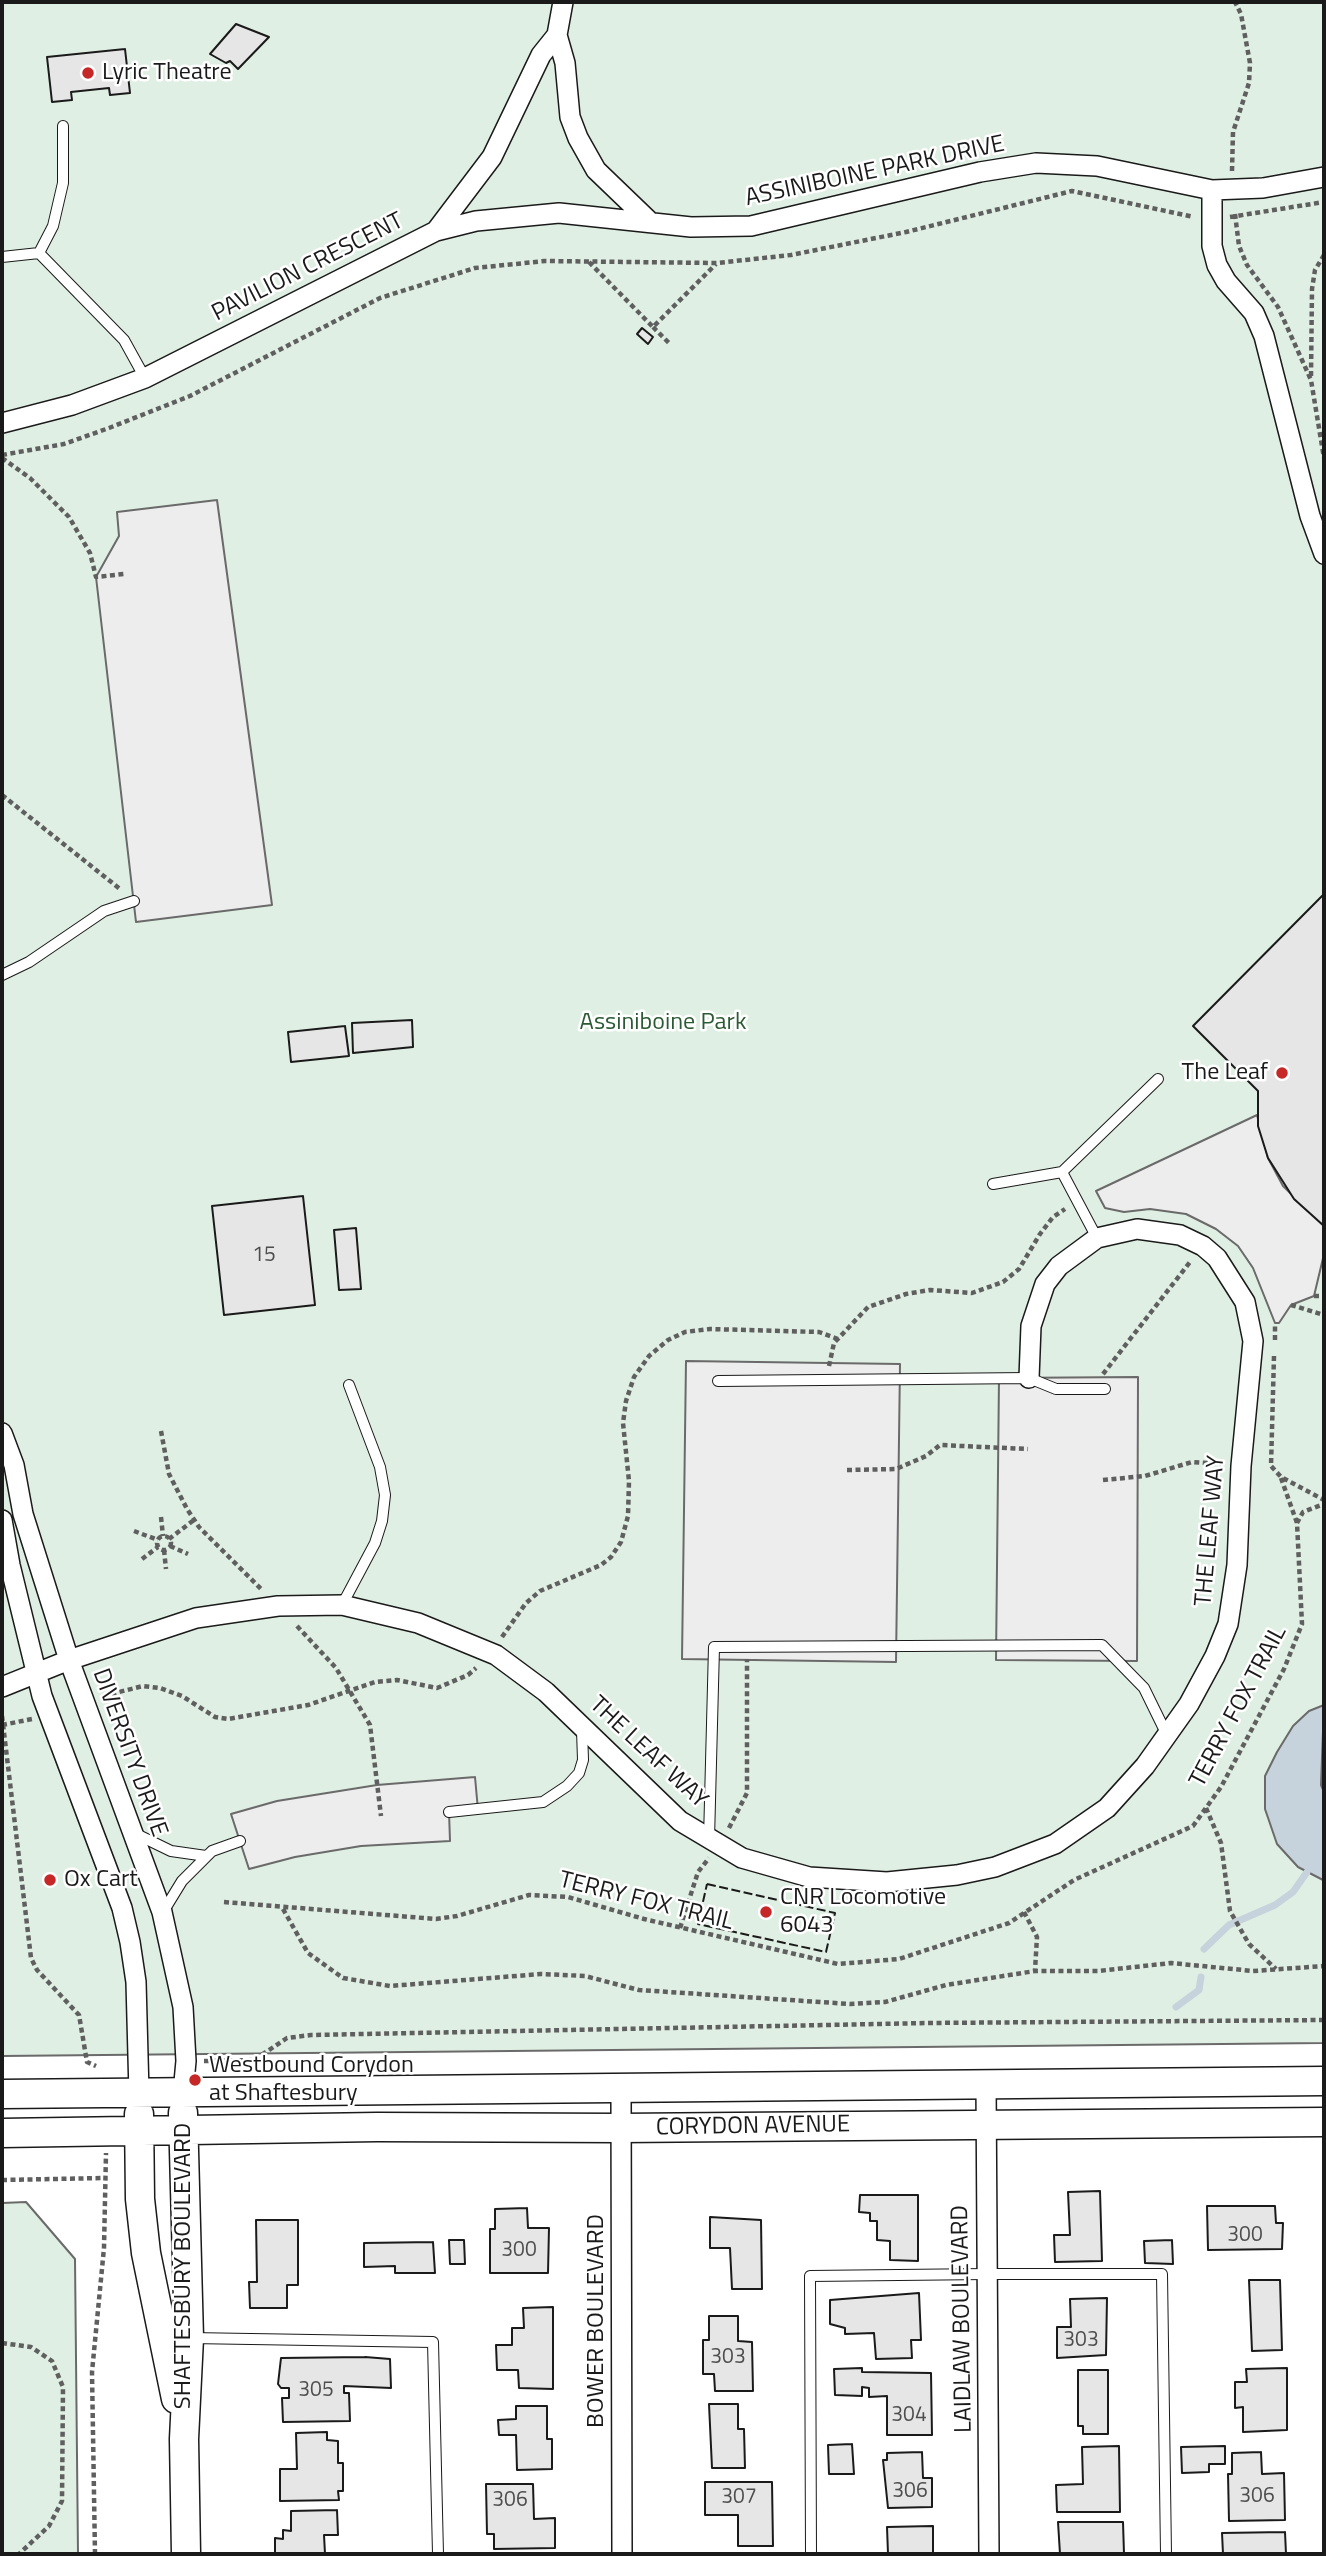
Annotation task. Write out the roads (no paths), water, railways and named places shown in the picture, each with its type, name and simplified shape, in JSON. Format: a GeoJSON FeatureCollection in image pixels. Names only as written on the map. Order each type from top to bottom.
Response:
{"type":"FeatureCollection","features":[{"type":"Feature","properties":{"kind":"main road","name":"CORYDON AVENUE"},"geometry":{"type":"LineString","coordinates":[[2,2094],[1324,2081]]}},
{"type":"Feature","properties":{"kind":"main road","name":"SHAFTESBURY BOULEVARD"},"geometry":{"type":"LineString","coordinates":[[139,2093],[140,2199],[146,2253],[176,2338]]}},
{"type":"Feature","properties":{"kind":"main road","name":"SHAFTESBURY BOULEVARD"},"geometry":{"type":"LineString","coordinates":[[183,2093],[176,2338],[184,2439],[186,2554]]}},
{"type":"Feature","properties":{"kind":"main road","name":"CORYDON AVENUE"},"geometry":{"type":"LineString","coordinates":[[2,2133],[377,2127],[621,2128],[1324,2122]]}},
{"type":"Feature","properties":{"kind":"street"},"geometry":{"type":"LineString","coordinates":[[563,2],[557,35],[565,63],[570,117],[578,138],[596,170],[648,220]]}},
{"type":"Feature","properties":{"kind":"street"},"geometry":{"type":"LineString","coordinates":[[436,231],[492,157],[541,55],[557,35]]}},
{"type":"Feature","properties":{"kind":"street","name":"ASSINIBOINE PARK DRIVE"},"geometry":{"type":"LineString","coordinates":[[648,220],[691,227],[751,226],[980,172],[1036,163],[1097,166],[1212,190],[1300,184],[1324,177]]}},
{"type":"Feature","properties":{"kind":"street"},"geometry":{"type":"LineString","coordinates":[[1212,190],[1212,246],[1217,265],[1226,281],[1254,313],[1264,336],[1310,516],[1324,554]]}},
{"type":"Feature","properties":{"kind":"street","name":"PAVILION CRESCENT"},"geometry":{"type":"LineString","coordinates":[[2,423],[72,405],[145,377],[436,231],[476,221],[532,214],[648,220]]}},
{"type":"Feature","properties":{"kind":"street","name":"THE LEAF WAY"},"geometry":{"type":"LineString","coordinates":[[2,1687],[69,1660],[196,1618],[278,1606],[342,1605],[418,1623],[491,1653],[521,1671],[582,1725],[680,1822],[742,1858],[809,1877],[887,1882],[995,1867],[1027,1857],[1080,1829],[1129,1786],[1202,1682],[1228,1624],[1237,1566],[1241,1466],[1253,1340],[1250,1318],[1232,1277],[1203,1246],[1180,1235],[1156,1230],[1116,1232],[1097,1237],[1059,1266],[1045,1284],[1031,1326],[1029,1378]]}},
{"type":"Feature","properties":{"kind":"street","name":"DIVERSITY DRIVE"},"geometry":{"type":"LineString","coordinates":[[2,1433],[14,1465],[23,1514],[69,1660],[162,1912],[183,2007],[186,2061],[183,2093]]}},
{"type":"Feature","properties":{"kind":"street"},"geometry":{"type":"LineString","coordinates":[[2,1520],[49,1715],[118,1899],[130,1942],[136,1982],[139,2093]]}},
{"type":"Feature","properties":{"kind":"street","name":"LAIDLAW BOULEVARD"},"geometry":{"type":"LineString","coordinates":[[986,2083],[989,2554]]}},
{"type":"Feature","properties":{"kind":"street","name":"BOWER BOULEVARD"},"geometry":{"type":"LineString","coordinates":[[621,2088],[622,2554]]}},
{"type":"Feature","properties":{"kind":"lane"},"geometry":{"type":"LineString","coordinates":[[38,253],[53,226],[63,183],[63,126]]}},
{"type":"Feature","properties":{"kind":"lane"},"geometry":{"type":"LineString","coordinates":[[2,257],[38,253]]}},
{"type":"Feature","properties":{"kind":"lane"},"geometry":{"type":"LineString","coordinates":[[38,253],[124,340],[145,377]]}},
{"type":"Feature","properties":{"kind":"lane"},"geometry":{"type":"LineString","coordinates":[[2,975],[29,962],[104,911],[134,901]]}},
{"type":"Feature","properties":{"kind":"lane"},"geometry":{"type":"LineString","coordinates":[[993,1184],[1062,1172],[1158,1079]]}},
{"type":"Feature","properties":{"kind":"lane"},"geometry":{"type":"LineString","coordinates":[[1062,1172],[1097,1237]]}},
{"type":"Feature","properties":{"kind":"lane"},"geometry":{"type":"LineString","coordinates":[[718,1381],[1029,1378],[1056,1389],[1105,1389]]}},
{"type":"Feature","properties":{"kind":"lane"},"geometry":{"type":"LineString","coordinates":[[342,1605],[375,1544],[382,1521],[385,1495],[380,1467],[349,1385]]}},
{"type":"Feature","properties":{"kind":"lane"},"geometry":{"type":"LineString","coordinates":[[714,1843],[714,1647],[1102,1645],[1144,1689],[1167,1735]]}},
{"type":"Feature","properties":{"kind":"lane"},"geometry":{"type":"LineString","coordinates":[[449,1812],[543,1802],[567,1786],[579,1773],[583,1760],[582,1725]]}},
{"type":"Feature","properties":{"kind":"lane"},"geometry":{"type":"LineString","coordinates":[[131,1831],[171,1851],[205,1856]]}},
{"type":"Feature","properties":{"kind":"lane"},"geometry":{"type":"LineString","coordinates":[[162,1912],[182,1881],[205,1856],[212,1850],[240,1841]]}},
{"type":"Feature","properties":{"kind":"lane"},"geometry":{"type":"LineString","coordinates":[[811,2554],[810,2276],[987,2274],[1162,2274],[1167,2554]]}},
{"type":"Feature","properties":{"kind":"lane"},"geometry":{"type":"LineString","coordinates":[[176,2338],[432,2342],[438,2554]]}},
{"type":"Feature","properties":{"kind":"waterway"},"geometry":{"type":"LineString","coordinates":[[1204,1949],[1229,1925],[1275,1905],[1293,1892],[1307,1872]]}},
{"type":"Feature","properties":{"kind":"waterway"},"geometry":{"type":"LineString","coordinates":[[1176,2007],[1199,1990],[1201,1977]]}},
{"type":"Feature","properties":{"kind":"place","name":"Lyric Theatre"},"geometry":{"type":"Point","coordinates":[88,73]}},
{"type":"Feature","properties":{"kind":"place","name":"The Leaf"},"geometry":{"type":"Point","coordinates":[1282,1073]}},
{"type":"Feature","properties":{"kind":"place","name":"Ox Cart"},"geometry":{"type":"Point","coordinates":[50,1880]}},
{"type":"Feature","properties":{"kind":"place","name":"CNR Locomotive 6043"},"geometry":{"type":"Point","coordinates":[766,1912]}},
{"type":"Feature","properties":{"kind":"place","name":"Westbound Corydon at Shaftesbury"},"geometry":{"type":"Point","coordinates":[195,2080]}},
{"type":"Feature","properties":{"kind":"park label","name":"Assiniboine Park"},"geometry":{"type":"Point","coordinates":[663,1023]}}]}
